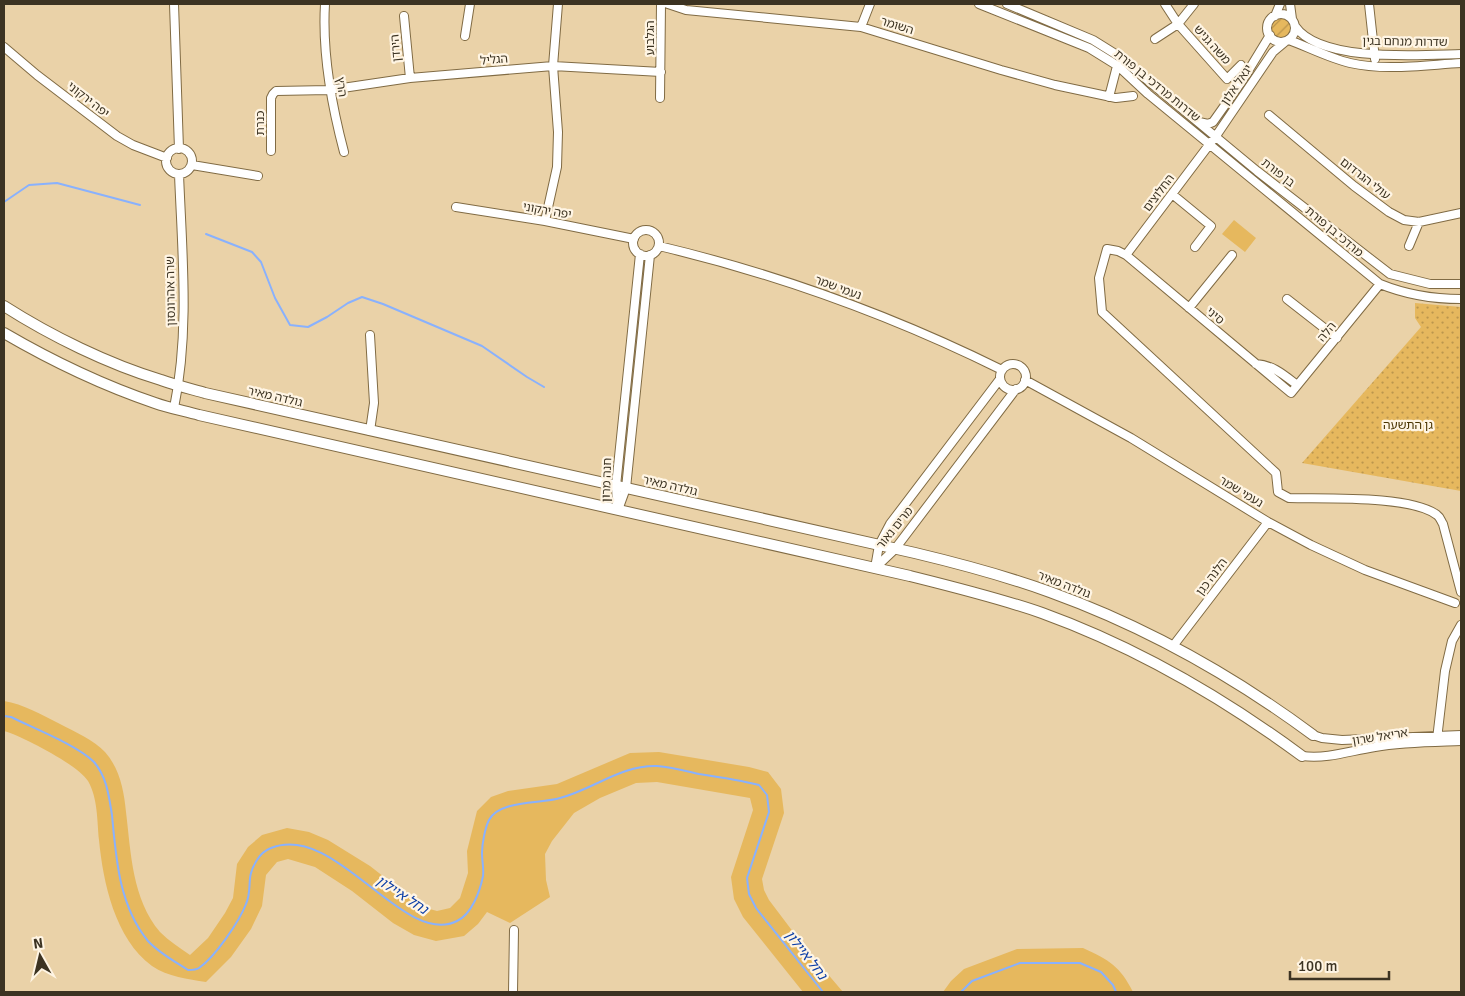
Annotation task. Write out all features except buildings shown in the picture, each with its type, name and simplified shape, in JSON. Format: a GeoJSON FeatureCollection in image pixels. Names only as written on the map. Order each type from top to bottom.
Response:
{"type":"FeatureCollection","features":[{"type":"Feature","properties":{"kind":"main road","name":"גולדה מאיר"},"geometry":{"type":"LineString","coordinates":[[4,306],[45,330],[92,353],[160,380],[178,385],[238,401],[879,545],[984,571],[1051,592],[1114,618],[1173,646],[1246,689],[1312,735]]}},
{"type":"Feature","properties":{"kind":"main road"},"geometry":{"type":"LineString","coordinates":[[4,333],[52,359],[97,380],[156,403],[232,424],[875,568],[948,585],[1016,605],[1112,642],[1155,663],[1208,692],[1273,734],[1302,756]]}},
{"type":"Feature","properties":{"kind":"street"},"geometry":{"type":"LineString","coordinates":[[174,4],[179,149]]}},
{"type":"Feature","properties":{"kind":"street","name":"הרץ"},"geometry":{"type":"LineString","coordinates":[[325,4],[324,25],[329,90],[344,152]]}},
{"type":"Feature","properties":{"kind":"street"},"geometry":{"type":"LineString","coordinates":[[465,36],[470,4]]}},
{"type":"Feature","properties":{"kind":"street"},"geometry":{"type":"LineString","coordinates":[[545,221],[557,167],[558,132],[552,66],[558,4]]}},
{"type":"Feature","properties":{"kind":"street","name":"הגלבוע"},"geometry":{"type":"LineString","coordinates":[[660,98],[662,4]]}},
{"type":"Feature","properties":{"kind":"street"},"geometry":{"type":"LineString","coordinates":[[861,27],[870,4]]}},
{"type":"Feature","properties":{"kind":"street","name":"שדרות מרדכי בן פורת"},"geometry":{"type":"LineString","coordinates":[[979,4],[1089,48],[1117,66],[1148,94],[1212,140]]}},
{"type":"Feature","properties":{"kind":"street","name":"שדרות מרדכי בן פורת"},"geometry":{"type":"LineString","coordinates":[[1007,4],[1093,40],[1117,55],[1198,122],[1212,140]]}},
{"type":"Feature","properties":{"kind":"street"},"geometry":{"type":"LineString","coordinates":[[1025,22],[1033,4]]}},
{"type":"Feature","properties":{"kind":"street","name":"משה גניש"},"geometry":{"type":"LineString","coordinates":[[1165,4],[1178,24],[1227,79],[1252,82]]}},
{"type":"Feature","properties":{"kind":"street"},"geometry":{"type":"LineString","coordinates":[[1156,39],[1178,24],[1194,4]]}},
{"type":"Feature","properties":{"kind":"street"},"geometry":{"type":"LineString","coordinates":[[1280,4],[1275,16],[1269,22],[1268,31],[1276,41],[1287,41],[1294,34],[1290,4]]}},
{"type":"Feature","properties":{"kind":"street"},"geometry":{"type":"LineString","coordinates":[[1369,4],[1375,66]]}},
{"type":"Feature","properties":{"kind":"street","name":"השומר"},"geometry":{"type":"LineString","coordinates":[[670,5],[686,10],[861,27],[1055,85],[1116,98],[1133,96]]}},
{"type":"Feature","properties":{"kind":"street"},"geometry":{"type":"LineString","coordinates":[[1275,16],[1285,15],[1293,22]]}},
{"type":"Feature","properties":{"kind":"street","name":"הירדן"},"geometry":{"type":"LineString","coordinates":[[404,16],[410,78]]}},
{"type":"Feature","properties":{"kind":"street","name":"שדרות מנחם בגין"},"geometry":{"type":"LineString","coordinates":[[1293,22],[1300,34],[1320,43],[1354,52],[1396,56],[1461,54]]}},
{"type":"Feature","properties":{"kind":"street","name":"יגאל אלון"},"geometry":{"type":"LineString","coordinates":[[1198,122],[1208,124],[1212,122],[1242,81],[1270,35]]}},
{"type":"Feature","properties":{"kind":"street","name":"שדרות מנחם בגין"},"geometry":{"type":"LineString","coordinates":[[1287,41],[1349,62],[1375,66],[1461,63]]}},
{"type":"Feature","properties":{"kind":"street","name":"יגאל אלון"},"geometry":{"type":"LineString","coordinates":[[1212,140],[1276,48],[1287,41]]}},
{"type":"Feature","properties":{"kind":"street","name":"יפה ירקוני"},"geometry":{"type":"LineString","coordinates":[[4,47],[37,75],[117,136],[133,146],[167,158]]}},
{"type":"Feature","properties":{"kind":"street","name":"משה גניש"},"geometry":{"type":"LineString","coordinates":[[1229,78],[1241,65]]}},
{"type":"Feature","properties":{"kind":"street","name":"הגליל"},"geometry":{"type":"LineString","coordinates":[[329,90],[410,78],[552,66],[661,72]]}},
{"type":"Feature","properties":{"kind":"street"},"geometry":{"type":"LineString","coordinates":[[1109,96],[1117,66]]}},
{"type":"Feature","properties":{"kind":"street","name":"כנרת"},"geometry":{"type":"LineString","coordinates":[[271,151],[270,120],[272,94],[276,91],[329,90]]}},
{"type":"Feature","properties":{"kind":"street","name":"עולי הגרדום"},"geometry":{"type":"LineString","coordinates":[[1269,115],[1354,186],[1389,212],[1404,220],[1418,222],[1461,213]]}},
{"type":"Feature","properties":{"kind":"street","name":"החלוצים"},"geometry":{"type":"LineString","coordinates":[[1126,255],[1212,140]]}},
{"type":"Feature","properties":{"kind":"street","name":"בן פורת"},"geometry":{"type":"LineString","coordinates":[[1212,140],[1390,274],[1430,284],[1461,284]]}},
{"type":"Feature","properties":{"kind":"street","name":"מרדכי בן פורת"},"geometry":{"type":"LineString","coordinates":[[1212,140],[1380,284],[1398,291],[1422,296],[1461,299]]}},
{"type":"Feature","properties":{"kind":"street"},"geometry":{"type":"LineString","coordinates":[[179,149],[187,151],[191,155],[192,164],[186,173],[179,174],[172,172],[168,168],[167,158],[173,150],[179,149]]}},
{"type":"Feature","properties":{"kind":"street"},"geometry":{"type":"LineString","coordinates":[[192,164],[258,176]]}},
{"type":"Feature","properties":{"kind":"street","name":"שרה אהרונסון"},"geometry":{"type":"LineString","coordinates":[[174,408],[184,324],[179,174]]}},
{"type":"Feature","properties":{"kind":"street"},"geometry":{"type":"LineString","coordinates":[[1172,194],[1211,226],[1196,246]]}},
{"type":"Feature","properties":{"kind":"street","name":"יפה ירקוני"},"geometry":{"type":"LineString","coordinates":[[456,207],[545,221],[634,239]]}},
{"type":"Feature","properties":{"kind":"street"},"geometry":{"type":"LineString","coordinates":[[1409,246],[1418,222]]}},
{"type":"Feature","properties":{"kind":"street"},"geometry":{"type":"LineString","coordinates":[[650,230],[658,236],[659,246],[650,255],[640,254],[635,249],[634,239],[640,232],[650,230]]}},
{"type":"Feature","properties":{"kind":"street","name":"נעמי שמר"},"geometry":{"type":"LineString","coordinates":[[659,246],[730,264],[862,309],[957,348],[1002,370]]}},
{"type":"Feature","properties":{"kind":"street"},"geometry":{"type":"LineString","coordinates":[[1126,255],[1118,251],[1107,250],[1098,278],[1102,312],[1276,473],[1278,492],[1290,498],[1392,501],[1421,507],[1438,516],[1443,524],[1461,592]]}},
{"type":"Feature","properties":{"kind":"street","name":"חנה מרון"},"geometry":{"type":"LineString","coordinates":[[621,487],[640,254]]}},
{"type":"Feature","properties":{"kind":"street","name":"חנה מרון"},"geometry":{"type":"LineString","coordinates":[[618,510],[650,255]]}},
{"type":"Feature","properties":{"kind":"street","name":"סיני"},"geometry":{"type":"LineString","coordinates":[[1126,255],[1291,393]]}},
{"type":"Feature","properties":{"kind":"street"},"geometry":{"type":"LineString","coordinates":[[1189,308],[1232,255]]}},
{"type":"Feature","properties":{"kind":"street","name":"הלה"},"geometry":{"type":"LineString","coordinates":[[1291,393],[1380,284]]}},
{"type":"Feature","properties":{"kind":"street"},"geometry":{"type":"LineString","coordinates":[[1287,299],[1337,338]]}},
{"type":"Feature","properties":{"kind":"street"},"geometry":{"type":"LineString","coordinates":[[370,335],[374,403],[370,431]]}},
{"type":"Feature","properties":{"kind":"street"},"geometry":{"type":"LineString","coordinates":[[1016,364],[1024,370],[1025,380],[1023,385],[1016,389],[1005,387],[1000,379],[1002,370],[1006,366],[1016,364]]}},
{"type":"Feature","properties":{"kind":"street"},"geometry":{"type":"LineString","coordinates":[[1256,364],[1274,368],[1297,385]]}},
{"type":"Feature","properties":{"kind":"street","name":"מרים נאור"},"geometry":{"type":"LineString","coordinates":[[875,568],[879,545],[890,524],[1000,379]]}},
{"type":"Feature","properties":{"kind":"street","name":"נעמי שמר"},"geometry":{"type":"LineString","coordinates":[[1025,380],[1131,438],[1268,522],[1310,545],[1365,570],[1455,603]]}},
{"type":"Feature","properties":{"kind":"street","name":"מרים נאור"},"geometry":{"type":"LineString","coordinates":[[875,568],[895,549],[1016,389]]}},
{"type":"Feature","properties":{"kind":"street","name":"הלנה כגן"},"geometry":{"type":"LineString","coordinates":[[1173,646],[1268,522]]}},
{"type":"Feature","properties":{"kind":"street"},"geometry":{"type":"LineString","coordinates":[[1437,739],[1445,671],[1452,641],[1461,625]]}},
{"type":"Feature","properties":{"kind":"street","name":"אריאל שרון"},"geometry":{"type":"LineString","coordinates":[[1312,735],[1342,740],[1437,739],[1461,741]]}},
{"type":"Feature","properties":{"kind":"street","name":"אריאל שרון"},"geometry":{"type":"LineString","coordinates":[[1302,756],[1325,757],[1342,755],[1375,747],[1461,735]]}},
{"type":"Feature","properties":{"kind":"street"},"geometry":{"type":"LineString","coordinates":[[513,992],[514,930]]}},
{"type":"Feature","properties":{"kind":"green space"},"geometry":{"type":"Polygon","coordinates":[[[1281,17],[1289,20],[1292,28],[1289,36],[1281,39],[1273,36],[1270,28],[1273,20],[1281,17]]]}},
{"type":"Feature","properties":{"kind":"green space"},"geometry":{"type":"Polygon","coordinates":[[[1234,220],[1256,238],[1245,252],[1222,234],[1234,220]]]}},
{"type":"Feature","properties":{"kind":"green space","name":"גן התשעה"},"geometry":{"type":"Polygon","coordinates":[[[1415,303],[1461,307],[1461,491],[1302,463],[1421,327],[1415,318],[1415,303]]]}},
{"type":"Feature","properties":{"kind":"green space"},"geometry":{"type":"Polygon","coordinates":[[[4,701],[32,710],[84,736],[105,752],[118,773],[122,788],[134,875],[144,905],[160,932],[190,955],[208,938],[225,913],[233,898],[237,864],[248,847],[262,835],[287,828],[309,832],[328,840],[370,866],[426,908],[437,911],[450,908],[460,898],[468,873],[467,851],[477,811],[491,797],[508,791],[557,784],[630,753],[659,752],[768,772],[781,789],[784,813],[762,879],[764,890],[769,900],[803,945],[843,992],[803,992],[743,917],[734,899],[731,877],[753,810],[750,798],[657,782],[636,783],[600,798],[574,813],[552,841],[545,854],[546,880],[550,897],[510,923],[487,912],[478,924],[464,936],[436,941],[414,935],[393,923],[352,891],[315,867],[288,859],[277,862],[266,875],[262,906],[251,929],[231,957],[206,982],[171,975],[158,970],[139,955],[129,941],[113,909],[101,856],[94,795],[88,781],[62,759],[4,731],[4,701]]]}},
{"type":"Feature","properties":{"kind":"green space"},"geometry":{"type":"Polygon","coordinates":[[[1083,948],[1113,965],[1133,992],[943,992],[951,981],[964,969],[1017,949],[1083,948]]]}},
{"type":"Feature","properties":{"kind":"waterway"},"geometry":{"type":"LineString","coordinates":[[4,202],[29,185],[57,183],[140,205]]}},
{"type":"Feature","properties":{"kind":"waterway"},"geometry":{"type":"LineString","coordinates":[[206,234],[252,252],[261,262],[275,298],[290,325],[308,327],[348,303],[362,297],[482,346],[544,387]]}},
{"type":"Feature","properties":{"kind":"waterway","name":"נחל איילון"},"geometry":{"type":"LineString","coordinates":[[4,716],[11,717],[66,743],[94,762],[105,781],[112,815],[121,881],[131,913],[148,941],[167,957],[188,970],[198,969],[205,963],[219,948],[232,929],[243,911],[248,898],[253,866],[258,858],[271,848],[295,845],[320,852],[414,917],[436,925],[457,921],[471,908],[480,888],[483,873],[482,853],[484,836],[489,820],[494,814],[511,806],[560,798],[631,769],[657,766],[759,785],[767,795],[769,812],[747,878],[749,894],[756,908],[823,992]]}},
{"type":"Feature","properties":{"kind":"waterway","name":"נחל איילון"},"geometry":{"type":"LineString","coordinates":[[961,992],[972,981],[1020,963],[1080,963],[1101,972],[1113,985],[1116,992]]}}]}
